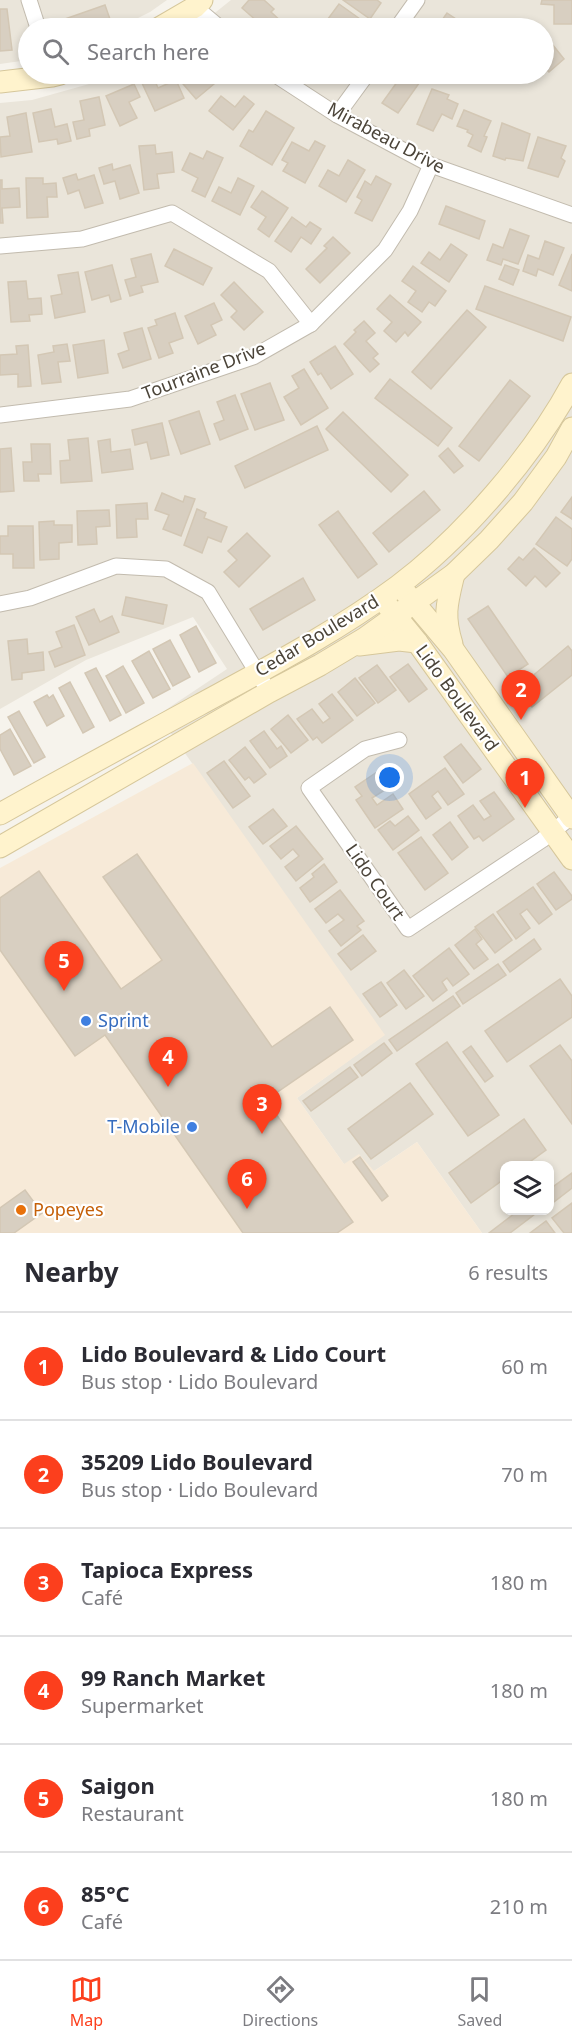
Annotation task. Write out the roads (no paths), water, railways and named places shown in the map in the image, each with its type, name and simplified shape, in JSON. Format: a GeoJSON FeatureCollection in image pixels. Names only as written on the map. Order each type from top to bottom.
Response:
{"type":"FeatureCollection","features":[{"type":"Feature","properties":{"kind":"street"},"geometry":{"type":"LineString","coordinates":[[29,0],[35,18]]}},
{"type":"Feature","properties":{"kind":"street"},"geometry":{"type":"LineString","coordinates":[[404,18],[417,0]]}},
{"type":"Feature","properties":{"kind":"street"},"geometry":{"type":"LineString","coordinates":[[175,18],[198,4],[211,18]]}},
{"type":"Feature","properties":{"kind":"street"},"geometry":{"type":"LineString","coordinates":[[0,82],[18,79]]}},
{"type":"Feature","properties":{"kind":"street","name":"Mirabeau Drive"},"geometry":{"type":"LineString","coordinates":[[289,84],[337,115],[431,165],[572,215]]}},
{"type":"Feature","properties":{"kind":"street"},"geometry":{"type":"LineString","coordinates":[[337,115],[360,84]]}},
{"type":"Feature","properties":{"kind":"street","name":"Tourraine Drive"},"geometry":{"type":"LineString","coordinates":[[0,415],[130,399],[253,357],[311,324],[384,250],[410,211],[431,165]]}},
{"type":"Feature","properties":{"kind":"street"},"geometry":{"type":"LineString","coordinates":[[0,246],[82,239],[172,213],[269,272],[311,324]]}},
{"type":"Feature","properties":{"kind":"street","name":"Cedar Boulevard"},"geometry":{"type":"LineString","coordinates":[[0,814],[308,645],[399,585],[467,523],[501,485],[535,443],[572,384]]}},
{"type":"Feature","properties":{"kind":"street","name":"Cedar Boulevard"},"geometry":{"type":"LineString","coordinates":[[0,847],[349,647],[454,574],[523,502],[556,457],[572,428]]}},
{"type":"Feature","properties":{"kind":"street"},"geometry":{"type":"LineString","coordinates":[[0,604],[30,598],[116,566],[166,569],[208,592],[269,692]]}},
{"type":"Feature","properties":{"kind":"street"},"geometry":{"type":"LineString","coordinates":[[453,649],[446,624],[446,605],[454,574]]}},
{"type":"Feature","properties":{"kind":"street","name":"Lido Boulevard"},"geometry":{"type":"LineString","coordinates":[[399,585],[453,649],[572,818]]}},
{"type":"Feature","properties":{"kind":"street","name":"Lido Boulevard"},"geometry":{"type":"LineString","coordinates":[[380,598],[417,642],[572,859]]}},
{"type":"Feature","properties":{"kind":"street"},"geometry":{"type":"LineString","coordinates":[[349,647],[399,640],[417,642]]}},
{"type":"Feature","properties":{"kind":"street","name":"Lido Court"},"geometry":{"type":"LineString","coordinates":[[399,740],[365,749],[309,788],[408,929],[572,818]]}},
{"type":"Feature","properties":{"kind":"place","name":"35209 Lido Boulevard"},"geometry":{"type":"Point","coordinates":[521,720]}},
{"type":"Feature","properties":{"kind":"place","name":"Lido Boulevard & Lido Court"},"geometry":{"type":"Point","coordinates":[525,808]}},
{"type":"Feature","properties":{"kind":"place","name":"Saigon"},"geometry":{"type":"Point","coordinates":[64,991]}},
{"type":"Feature","properties":{"kind":"place","name":"Sprint"},"geometry":{"type":"Point","coordinates":[86,1021]}},
{"type":"Feature","properties":{"kind":"place","name":"99 Ranch Market"},"geometry":{"type":"Point","coordinates":[168,1087]}},
{"type":"Feature","properties":{"kind":"place","name":"T-Mobile"},"geometry":{"type":"Point","coordinates":[192,1127]}},
{"type":"Feature","properties":{"kind":"place","name":"Tapioca Express"},"geometry":{"type":"Point","coordinates":[262,1134]}},
{"type":"Feature","properties":{"kind":"place","name":"85°C"},"geometry":{"type":"Point","coordinates":[247,1209]}},
{"type":"Feature","properties":{"kind":"place","name":"Popeyes"},"geometry":{"type":"Point","coordinates":[21,1210]}}]}
